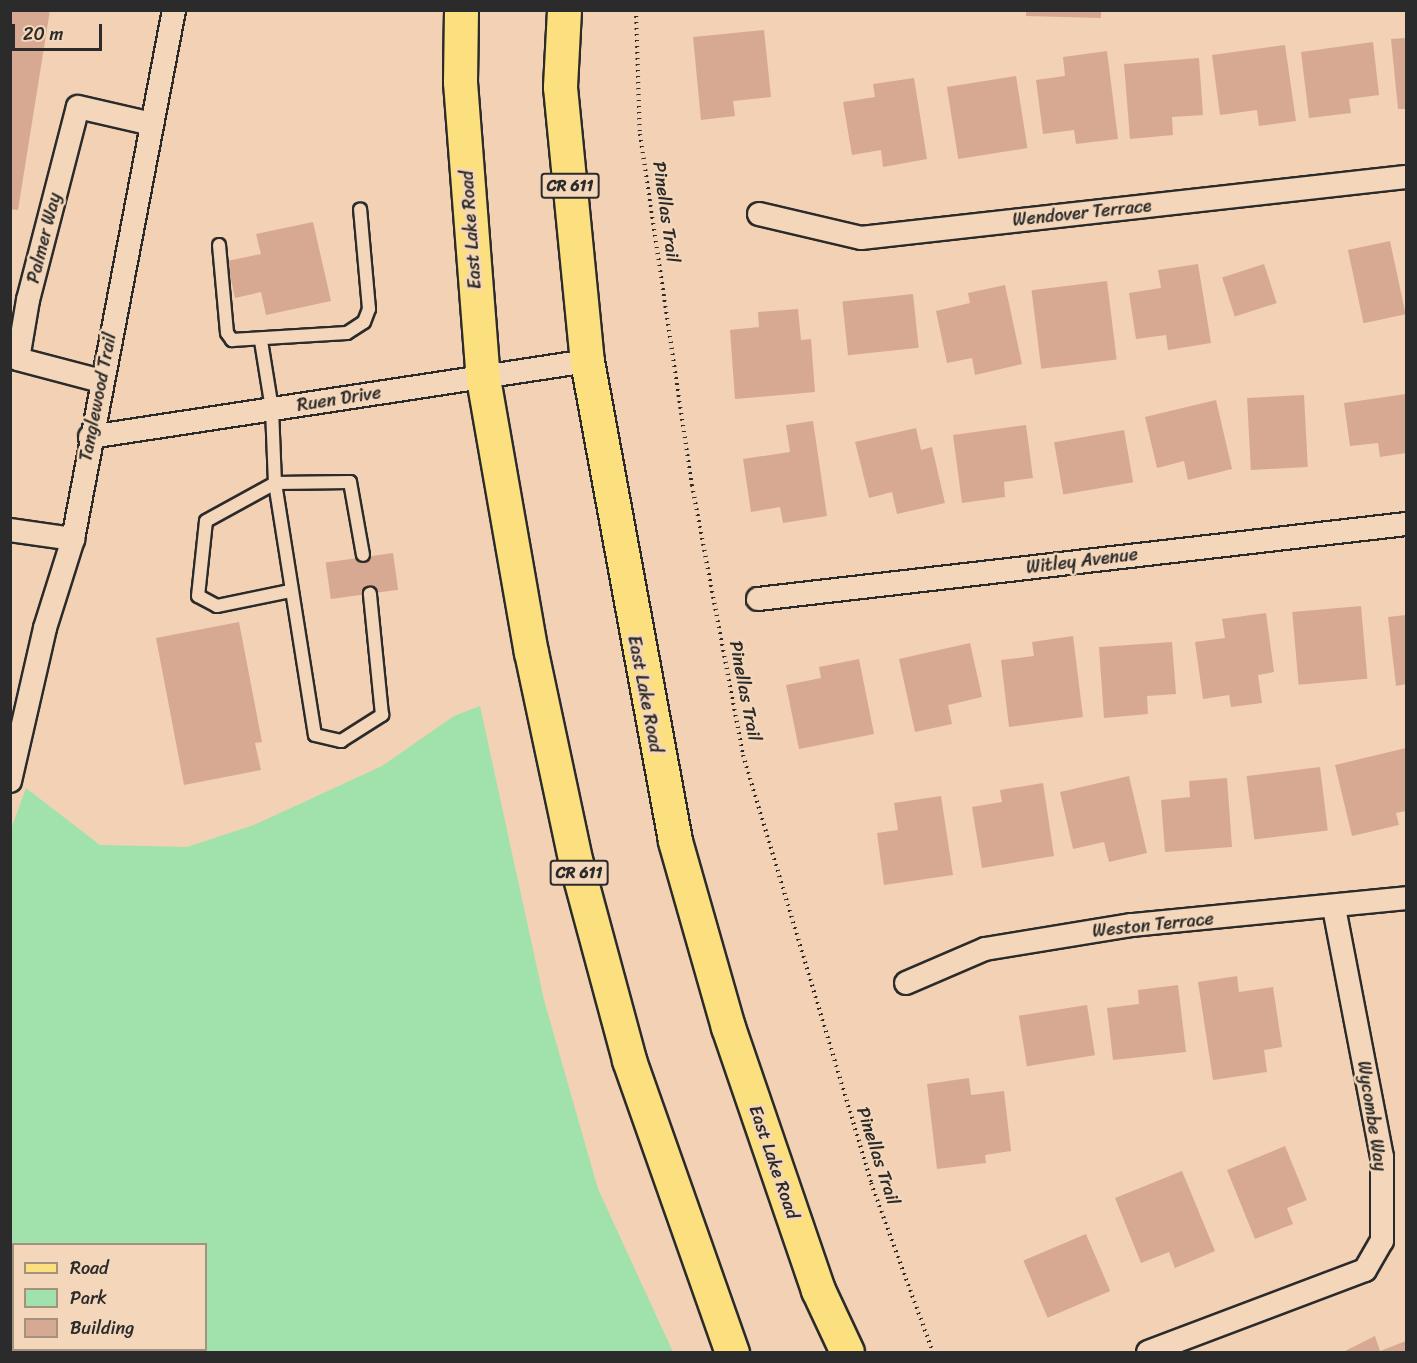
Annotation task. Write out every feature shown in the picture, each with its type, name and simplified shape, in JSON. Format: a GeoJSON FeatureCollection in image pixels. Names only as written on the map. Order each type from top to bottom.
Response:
{"type":"FeatureCollection","features":[{"type":"Feature","properties":{"kind":"main road","name":"East Lake Road"},"geometry":{"type":"LineString","coordinates":[[461,10],[460,82],[483,378],[531,652],[576,863],[628,1060],[732,1353]]}},
{"type":"Feature","properties":{"kind":"main road","name":"East Lake Road"},"geometry":{"type":"LineString","coordinates":[[564,10],[560,87],[587,361],[675,841],[728,1027],[818,1290],[847,1353]]}},
{"type":"Feature","properties":{"kind":"street","name":"Tanglewood Trail"},"geometry":{"type":"LineString","coordinates":[[10,781],[45,628],[74,539],[90,437],[174,10]]}},
{"type":"Feature","properties":{"kind":"street","name":"Palmer Way"},"geometry":{"type":"LineString","coordinates":[[101,381],[18,359],[28,300],[78,107],[152,124]]}},
{"type":"Feature","properties":{"kind":"street","name":"Wendover Terrace"},"geometry":{"type":"LineString","coordinates":[[759,214],[861,238],[1407,177]]}},
{"type":"Feature","properties":{"kind":"street","name":"Ruen Drive"},"geometry":{"type":"LineString","coordinates":[[90,437],[587,361]]}},
{"type":"Feature","properties":{"kind":"street","name":"Witley Avenue"},"geometry":{"type":"LineString","coordinates":[[758,599],[1407,524]]}},
{"type":"Feature","properties":{"kind":"street"},"geometry":{"type":"LineString","coordinates":[[10,530],[74,539]]}},
{"type":"Feature","properties":{"kind":"street","name":"Weston Terrace"},"geometry":{"type":"LineString","coordinates":[[906,983],[985,949],[1132,925],[1334,908],[1407,898]]}},
{"type":"Feature","properties":{"kind":"street","name":"Wycombe Way"},"geometry":{"type":"LineString","coordinates":[[1148,1353],[1365,1270],[1382,1241],[1382,1157],[1334,908]]}},
{"type":"Feature","properties":{"kind":"lane"},"geometry":{"type":"LineString","coordinates":[[219,245],[227,333],[241,343],[346,333],[364,322],[369,309],[360,209]]}},
{"type":"Feature","properties":{"kind":"lane"},"geometry":{"type":"LineString","coordinates":[[261,341],[272,409],[275,483],[290,591],[315,735],[341,741],[382,715],[370,594]]}},
{"type":"Feature","properties":{"kind":"lane"},"geometry":{"type":"LineString","coordinates":[[290,591],[217,606],[198,596],[206,521],[275,483],[350,482],[363,555]]}},
{"type":"Feature","properties":{"kind":"path","name":"Pinellas Trail"},"geometry":{"type":"LineString","coordinates":[[636,10],[642,146],[692,485],[743,755],[871,1183],[933,1353]]}},
{"type":"Feature","properties":{"kind":"green space"},"geometry":{"type":"Polygon","coordinates":[[[480,706],[544,1000],[598,1189],[673,1352],[11,1352],[10,832],[26,788],[100,845],[187,847],[254,825],[382,766],[454,716],[480,706]]]}},
{"type":"Feature","properties":{"kind":"building"},"geometry":{"type":"Polygon","coordinates":[[[10,10],[50,10],[18,210],[10,209],[10,10]]]}},
{"type":"Feature","properties":{"kind":"building"},"geometry":{"type":"Polygon","coordinates":[[[1026,10],[1101,10],[1101,18],[1026,16],[1026,10]]]}},
{"type":"Feature","properties":{"kind":"building"},"geometry":{"type":"Polygon","coordinates":[[[764,30],[771,97],[733,101],[735,116],[701,120],[693,37],[764,30]]]}},
{"type":"Feature","properties":{"kind":"building"},"geometry":{"type":"Polygon","coordinates":[[[1406,38],[1406,109],[1398,109],[1391,39],[1406,38]]]}},
{"type":"Feature","properties":{"kind":"building"},"geometry":{"type":"Polygon","coordinates":[[[1373,42],[1379,95],[1349,99],[1351,113],[1309,118],[1301,52],[1373,42]]]}},
{"type":"Feature","properties":{"kind":"building"},"geometry":{"type":"Polygon","coordinates":[[[1285,45],[1296,121],[1259,126],[1257,110],[1220,115],[1212,55],[1285,45]]]}},
{"type":"Feature","properties":{"kind":"building"},"geometry":{"type":"Polygon","coordinates":[[[1107,51],[1118,139],[1076,144],[1074,130],[1043,134],[1036,80],[1065,76],[1063,57],[1107,51]]]}},
{"type":"Feature","properties":{"kind":"building"},"geometry":{"type":"Polygon","coordinates":[[[1199,58],[1203,115],[1172,117],[1173,135],[1130,139],[1124,64],[1199,58]]]}},
{"type":"Feature","properties":{"kind":"building"},"geometry":{"type":"Polygon","coordinates":[[[1016,76],[1027,148],[958,159],[947,87],[1016,76]]]}},
{"type":"Feature","properties":{"kind":"building"},"geometry":{"type":"Polygon","coordinates":[[[914,78],[927,159],[883,167],[881,150],[852,155],[843,102],[875,97],[873,84],[914,78]]]}},
{"type":"Feature","properties":{"kind":"building"},"geometry":{"type":"Polygon","coordinates":[[[313,222],[331,301],[266,315],[261,292],[235,298],[227,261],[261,254],[256,234],[313,222]]]}},
{"type":"Feature","properties":{"kind":"building"},"geometry":{"type":"Polygon","coordinates":[[[1390,241],[1406,314],[1364,323],[1348,250],[1390,241]]]}},
{"type":"Feature","properties":{"kind":"building"},"geometry":{"type":"Polygon","coordinates":[[[1198,264],[1211,343],[1168,350],[1166,335],[1136,339],[1129,293],[1161,288],[1158,270],[1198,264]]]}},
{"type":"Feature","properties":{"kind":"building"},"geometry":{"type":"Polygon","coordinates":[[[1264,264],[1277,303],[1235,317],[1222,278],[1264,264]]]}},
{"type":"Feature","properties":{"kind":"building"},"geometry":{"type":"Polygon","coordinates":[[[1107,281],[1117,359],[1041,369],[1032,290],[1107,281]]]}},
{"type":"Feature","properties":{"kind":"building"},"geometry":{"type":"Polygon","coordinates":[[[1005,285],[1022,364],[975,375],[972,358],[947,363],[936,311],[970,303],[968,293],[1005,285]]]}},
{"type":"Feature","properties":{"kind":"building"},"geometry":{"type":"Polygon","coordinates":[[[913,294],[919,348],[848,355],[842,301],[913,294]]]}},
{"type":"Feature","properties":{"kind":"building"},"geometry":{"type":"Polygon","coordinates":[[[798,309],[801,340],[811,339],[815,392],[735,399],[730,330],[759,327],[758,312],[798,309]]]}},
{"type":"Feature","properties":{"kind":"building"},"geometry":{"type":"Polygon","coordinates":[[[1406,394],[1406,453],[1380,457],[1378,443],[1350,446],[1344,403],[1406,394]]]}},
{"type":"Feature","properties":{"kind":"building"},"geometry":{"type":"Polygon","coordinates":[[[1304,395],[1308,467],[1251,470],[1247,398],[1304,395]]]}},
{"type":"Feature","properties":{"kind":"building"},"geometry":{"type":"Polygon","coordinates":[[[1216,400],[1232,469],[1188,480],[1184,461],[1157,468],[1145,417],[1216,400]]]}},
{"type":"Feature","properties":{"kind":"building"},"geometry":{"type":"Polygon","coordinates":[[[813,421],[827,516],[783,523],[780,507],[751,512],[743,459],[790,452],[786,425],[813,421]]]}},
{"type":"Feature","properties":{"kind":"building"},"geometry":{"type":"Polygon","coordinates":[[[1026,425],[1033,478],[1004,482],[1005,497],[962,503],[953,435],[1026,425]]]}},
{"type":"Feature","properties":{"kind":"building"},"geometry":{"type":"Polygon","coordinates":[[[916,428],[921,450],[932,447],[945,503],[897,514],[892,492],[869,498],[855,442],[916,428]]]}},
{"type":"Feature","properties":{"kind":"building"},"geometry":{"type":"Polygon","coordinates":[[[1124,430],[1133,482],[1063,495],[1054,442],[1124,430]]]}},
{"type":"Feature","properties":{"kind":"building"},"geometry":{"type":"Polygon","coordinates":[[[393,553],[398,590],[331,599],[326,562],[393,553]]]}},
{"type":"Feature","properties":{"kind":"building"},"geometry":{"type":"Polygon","coordinates":[[[1361,606],[1367,679],[1299,685],[1292,612],[1361,606]]]}},
{"type":"Feature","properties":{"kind":"building"},"geometry":{"type":"Polygon","coordinates":[[[1266,613],[1274,672],[1258,675],[1262,703],[1231,707],[1229,695],[1203,699],[1195,642],[1225,638],[1222,619],[1266,613]]]}},
{"type":"Feature","properties":{"kind":"building"},"geometry":{"type":"Polygon","coordinates":[[[1406,615],[1406,684],[1396,686],[1388,617],[1406,615]]]}},
{"type":"Feature","properties":{"kind":"building"},"geometry":{"type":"Polygon","coordinates":[[[239,622],[262,742],[255,743],[261,770],[184,785],[156,638],[239,622]]]}},
{"type":"Feature","properties":{"kind":"building"},"geometry":{"type":"Polygon","coordinates":[[[1073,636],[1083,717],[1009,727],[1001,660],[1034,656],[1032,642],[1073,636]]]}},
{"type":"Feature","properties":{"kind":"building"},"geometry":{"type":"Polygon","coordinates":[[[1172,642],[1176,694],[1147,696],[1148,714],[1104,718],[1099,647],[1172,642]]]}},
{"type":"Feature","properties":{"kind":"building"},"geometry":{"type":"Polygon","coordinates":[[[970,643],[982,697],[948,705],[952,724],[915,732],[899,659],[970,643]]]}},
{"type":"Feature","properties":{"kind":"building"},"geometry":{"type":"Polygon","coordinates":[[[859,659],[874,734],[799,749],[786,685],[821,678],[819,667],[859,659]]]}},
{"type":"Feature","properties":{"kind":"building"},"geometry":{"type":"Polygon","coordinates":[[[1406,748],[1406,811],[1396,813],[1399,825],[1352,836],[1335,765],[1406,748]]]}},
{"type":"Feature","properties":{"kind":"building"},"geometry":{"type":"Polygon","coordinates":[[[1320,767],[1328,831],[1254,840],[1247,776],[1320,767]]]}},
{"type":"Feature","properties":{"kind":"building"},"geometry":{"type":"Polygon","coordinates":[[[1129,776],[1147,853],[1109,862],[1104,842],[1073,849],[1060,792],[1129,776]]]}},
{"type":"Feature","properties":{"kind":"building"},"geometry":{"type":"Polygon","coordinates":[[[1227,778],[1232,847],[1165,852],[1161,800],[1190,797],[1189,781],[1227,778]]]}},
{"type":"Feature","properties":{"kind":"building"},"geometry":{"type":"Polygon","coordinates":[[[1043,783],[1054,856],[982,868],[972,807],[1002,802],[1000,790],[1043,783]]]}},
{"type":"Feature","properties":{"kind":"building"},"geometry":{"type":"Polygon","coordinates":[[[941,796],[953,875],[884,885],[877,833],[898,830],[894,803],[941,796]]]}},
{"type":"Feature","properties":{"kind":"building"},"geometry":{"type":"Polygon","coordinates":[[[1237,976],[1239,992],[1273,987],[1282,1047],[1264,1050],[1267,1072],[1213,1080],[1198,982],[1237,976]]]}},
{"type":"Feature","properties":{"kind":"building"},"geometry":{"type":"Polygon","coordinates":[[[1178,985],[1186,1052],[1113,1060],[1107,1008],[1139,1004],[1138,990],[1178,985]]]}},
{"type":"Feature","properties":{"kind":"building"},"geometry":{"type":"Polygon","coordinates":[[[1087,1005],[1095,1055],[1027,1066],[1019,1016],[1087,1005]]]}},
{"type":"Feature","properties":{"kind":"building"},"geometry":{"type":"Polygon","coordinates":[[[969,1078],[971,1095],[1004,1091],[1011,1151],[985,1155],[986,1163],[937,1169],[927,1084],[969,1078]]]}},
{"type":"Feature","properties":{"kind":"building"},"geometry":{"type":"Polygon","coordinates":[[[1285,1146],[1307,1200],[1287,1208],[1293,1224],[1255,1239],[1227,1170],[1285,1146]]]}},
{"type":"Feature","properties":{"kind":"building"},"geometry":{"type":"Polygon","coordinates":[[[1182,1171],[1215,1251],[1175,1268],[1169,1252],[1141,1263],[1115,1198],[1182,1171]]]}},
{"type":"Feature","properties":{"kind":"building"},"geometry":{"type":"Polygon","coordinates":[[[1086,1234],[1110,1291],[1048,1318],[1023,1261],[1086,1234]]]}},
{"type":"Feature","properties":{"kind":"building"},"geometry":{"type":"Polygon","coordinates":[[[1375,1336],[1380,1351],[1406,1341],[1406,1352],[1343,1352],[1375,1336]]]}}]}
